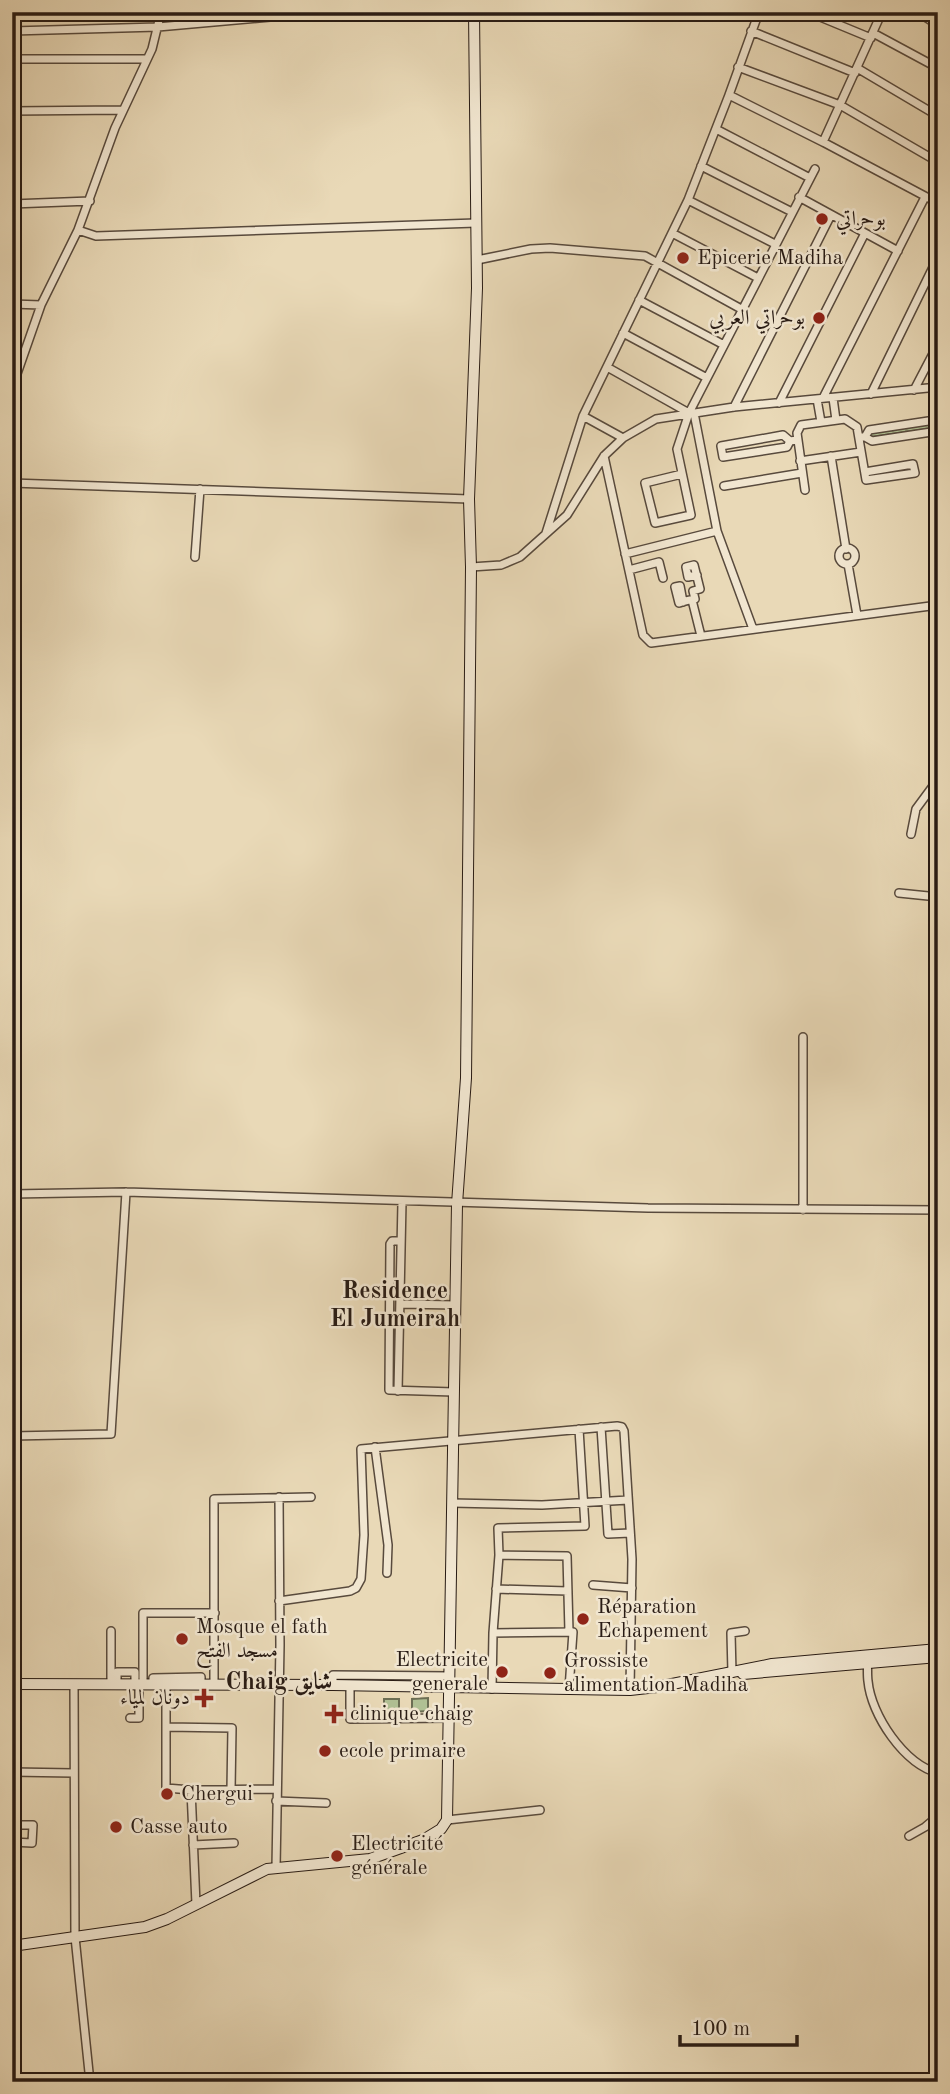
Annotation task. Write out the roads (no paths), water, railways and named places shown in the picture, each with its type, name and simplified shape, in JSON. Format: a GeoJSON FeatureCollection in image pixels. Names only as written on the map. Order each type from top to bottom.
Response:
{"type":"FeatureCollection","features":[{"type":"Feature","properties":{"kind":"street"},"geometry":{"type":"LineString","coordinates":[[12,388],[41,305],[78,230],[123,110],[146,60],[161,12]]}},
{"type":"Feature","properties":{"kind":"street"},"geometry":{"type":"LineString","coordinates":[[12,1946],[145,1927],[260,1873],[276,1868],[370,1859],[423,1840],[441,1829],[447,1820],[457,1204],[466,1079],[471,567],[469,499],[477,260],[474,12]]}},
{"type":"Feature","properties":{"kind":"street"},"geometry":{"type":"LineString","coordinates":[[546,534],[583,416],[688,200],[759,12]]}},
{"type":"Feature","properties":{"kind":"street"},"geometry":{"type":"LineString","coordinates":[[808,12],[872,35],[938,68]]}},
{"type":"Feature","properties":{"kind":"street"},"geometry":{"type":"LineString","coordinates":[[823,142],[882,12]]}},
{"type":"Feature","properties":{"kind":"street"},"geometry":{"type":"LineString","coordinates":[[917,12],[938,25]]}},
{"type":"Feature","properties":{"kind":"street"},"geometry":{"type":"LineString","coordinates":[[12,32],[158,27],[315,13]]}},
{"type":"Feature","properties":{"kind":"street"},"geometry":{"type":"LineString","coordinates":[[751,31],[856,71],[938,116]]}},
{"type":"Feature","properties":{"kind":"street"},"geometry":{"type":"LineString","coordinates":[[12,59],[146,60]]}},
{"type":"Feature","properties":{"kind":"street"},"geometry":{"type":"LineString","coordinates":[[738,67],[840,105],[938,162]]}},
{"type":"Feature","properties":{"kind":"street"},"geometry":{"type":"LineString","coordinates":[[729,95],[937,201]]}},
{"type":"Feature","properties":{"kind":"street"},"geometry":{"type":"LineString","coordinates":[[12,111],[123,110]]}},
{"type":"Feature","properties":{"kind":"street"},"geometry":{"type":"LineString","coordinates":[[716,129],[810,178]]}},
{"type":"Feature","properties":{"kind":"street"},"geometry":{"type":"LineString","coordinates":[[701,166],[792,212]]}},
{"type":"Feature","properties":{"kind":"street"},"geometry":{"type":"LineString","coordinates":[[682,474],[645,483],[655,523],[691,515],[677,449],[707,378],[815,169]]}},
{"type":"Feature","properties":{"kind":"street"},"geometry":{"type":"LineString","coordinates":[[799,197],[898,251]]}},
{"type":"Feature","properties":{"kind":"street"},"geometry":{"type":"LineString","coordinates":[[821,422],[820,398],[925,197]]}},
{"type":"Feature","properties":{"kind":"street"},"geometry":{"type":"LineString","coordinates":[[688,200],[775,244]]}},
{"type":"Feature","properties":{"kind":"street"},"geometry":{"type":"LineString","coordinates":[[12,204],[90,201]]}},
{"type":"Feature","properties":{"kind":"street"},"geometry":{"type":"LineString","coordinates":[[734,407],[831,215]]}},
{"type":"Feature","properties":{"kind":"street"},"geometry":{"type":"LineString","coordinates":[[78,230],[96,236],[476,223]]}},
{"type":"Feature","properties":{"kind":"street"},"geometry":{"type":"LineString","coordinates":[[672,233],[758,278]]}},
{"type":"Feature","properties":{"kind":"street"},"geometry":{"type":"LineString","coordinates":[[779,403],[865,233]]}},
{"type":"Feature","properties":{"kind":"street"},"geometry":{"type":"LineString","coordinates":[[477,260],[550,248],[645,256],[743,310]]}},
{"type":"Feature","properties":{"kind":"street"},"geometry":{"type":"LineString","coordinates":[[871,394],[938,257]]}},
{"type":"Feature","properties":{"kind":"street"},"geometry":{"type":"LineString","coordinates":[[639,300],[724,345]]}},
{"type":"Feature","properties":{"kind":"street"},"geometry":{"type":"LineString","coordinates":[[12,304],[41,305]]}},
{"type":"Feature","properties":{"kind":"street"},"geometry":{"type":"LineString","coordinates":[[623,333],[707,378]]}},
{"type":"Feature","properties":{"kind":"street"},"geometry":{"type":"LineString","coordinates":[[914,390],[938,344]]}},
{"type":"Feature","properties":{"kind":"street"},"geometry":{"type":"LineString","coordinates":[[607,367],[692,413],[717,531],[752,629]]}},
{"type":"Feature","properties":{"kind":"street"},"geometry":{"type":"LineString","coordinates":[[471,567],[501,565],[520,557],[567,515],[604,456],[623,438],[656,419],[734,407],[938,387]]}},
{"type":"Feature","properties":{"kind":"street"},"geometry":{"type":"LineString","coordinates":[[832,398],[836,420]]}},
{"type":"Feature","properties":{"kind":"street"},"geometry":{"type":"LineString","coordinates":[[583,416],[623,438]]}},
{"type":"Feature","properties":{"kind":"street"},"geometry":{"type":"LineString","coordinates":[[805,490],[794,440],[783,435],[721,446],[723,457],[787,447],[794,440],[801,425],[845,419],[857,427],[862,437],[861,452],[866,480],[915,472],[913,464],[865,472]]}},
{"type":"Feature","properties":{"kind":"street"},"geometry":{"type":"LineString","coordinates":[[935,420],[937,431],[872,441],[862,437],[869,430],[935,420]]}},
{"type":"Feature","properties":{"kind":"street"},"geometry":{"type":"LineString","coordinates":[[800,461],[861,452]]}},
{"type":"Feature","properties":{"kind":"street"},"geometry":{"type":"LineString","coordinates":[[604,456],[643,635],[651,642],[938,605]]}},
{"type":"Feature","properties":{"kind":"street"},"geometry":{"type":"LineString","coordinates":[[831,456],[846,549],[852,551],[855,557],[848,564],[857,615]]}},
{"type":"Feature","properties":{"kind":"street"},"geometry":{"type":"LineString","coordinates":[[724,486],[802,473]]}},
{"type":"Feature","properties":{"kind":"street"},"geometry":{"type":"LineString","coordinates":[[12,483],[469,499]]}},
{"type":"Feature","properties":{"kind":"street"},"geometry":{"type":"LineString","coordinates":[[195,557],[200,489]]}},
{"type":"Feature","properties":{"kind":"street"},"geometry":{"type":"LineString","coordinates":[[625,554],[717,531]]}},
{"type":"Feature","properties":{"kind":"street"},"geometry":{"type":"LineString","coordinates":[[629,570],[659,562],[663,578]]}},
{"type":"Feature","properties":{"kind":"street"},"geometry":{"type":"LineString","coordinates":[[697,575],[700,589],[693,591],[695,599],[692,600],[701,636]]}},
{"type":"Feature","properties":{"kind":"street"},"geometry":{"type":"LineString","coordinates":[[683,602],[692,600]]}},
{"type":"Feature","properties":{"kind":"street"},"geometry":{"type":"LineString","coordinates":[[911,834],[915,809],[936,788],[934,777],[938,773]]}},
{"type":"Feature","properties":{"kind":"street"},"geometry":{"type":"LineString","coordinates":[[899,893],[938,897]]}},
{"type":"Feature","properties":{"kind":"street"},"geometry":{"type":"LineString","coordinates":[[803,1037],[803,1210]]}},
{"type":"Feature","properties":{"kind":"street"},"geometry":{"type":"LineString","coordinates":[[12,1194],[126,1192],[457,1204],[937,1210],[938,1189]]}},
{"type":"Feature","properties":{"kind":"street"},"geometry":{"type":"LineString","coordinates":[[12,1436],[111,1434],[126,1192]]}},
{"type":"Feature","properties":{"kind":"street"},"geometry":{"type":"LineString","coordinates":[[398,1391],[402,1202]]}},
{"type":"Feature","properties":{"kind":"street"},"geometry":{"type":"LineString","coordinates":[[401,1241],[392,1241],[390,1244],[389,1390],[454,1392]]}},
{"type":"Feature","properties":{"kind":"street"},"geometry":{"type":"LineString","coordinates":[[400,1304],[456,1305]]}},
{"type":"Feature","properties":{"kind":"street"},"geometry":{"type":"LineString","coordinates":[[601,1427],[608,1534],[631,1533]]}},
{"type":"Feature","properties":{"kind":"street"},"geometry":{"type":"LineString","coordinates":[[279,1601],[350,1591],[361,1578],[365,1535],[360,1448],[622,1427],[631,1533],[630,1690]]}},
{"type":"Feature","properties":{"kind":"street"},"geometry":{"type":"LineString","coordinates":[[492,1689],[498,1528],[585,1526],[579,1429]]}},
{"type":"Feature","properties":{"kind":"street"},"geometry":{"type":"LineString","coordinates":[[375,1447],[388,1545],[387,1573]]}},
{"type":"Feature","properties":{"kind":"street"},"geometry":{"type":"LineString","coordinates":[[12,1463],[15,1564],[12,1564]]}},
{"type":"Feature","properties":{"kind":"street"},"geometry":{"type":"LineString","coordinates":[[276,1868],[280,1685],[279,1497]]}},
{"type":"Feature","properties":{"kind":"street"},"geometry":{"type":"LineString","coordinates":[[214,1685],[214,1499],[311,1497]]}},
{"type":"Feature","properties":{"kind":"street"},"geometry":{"type":"LineString","coordinates":[[452,1503],[584,1503],[628,1500]]}},
{"type":"Feature","properties":{"kind":"street"},"geometry":{"type":"LineString","coordinates":[[499,1556],[567,1556],[569,1632]]}},
{"type":"Feature","properties":{"kind":"street"},"geometry":{"type":"LineString","coordinates":[[593,1585],[632,1587]]}},
{"type":"Feature","properties":{"kind":"street"},"geometry":{"type":"LineString","coordinates":[[496,1589],[568,1591]]}},
{"type":"Feature","properties":{"kind":"street"},"geometry":{"type":"LineString","coordinates":[[131,1718],[139,1718],[143,1613],[215,1613]]}},
{"type":"Feature","properties":{"kind":"street"},"geometry":{"type":"LineString","coordinates":[[111,1631],[114,1685]]}},
{"type":"Feature","properties":{"kind":"street"},"geometry":{"type":"LineString","coordinates":[[732,1672],[731,1633],[745,1631]]}},
{"type":"Feature","properties":{"kind":"street"},"geometry":{"type":"LineString","coordinates":[[493,1633],[573,1632],[569,1689]]}},
{"type":"Feature","properties":{"kind":"street"},"geometry":{"type":"LineString","coordinates":[[867,1660],[938,1649]]}},
{"type":"Feature","properties":{"kind":"street"},"geometry":{"type":"LineString","coordinates":[[333,1685],[333,1675],[449,1682],[492,1689],[630,1690],[772,1664],[938,1657]]}},
{"type":"Feature","properties":{"kind":"street"},"geometry":{"type":"LineString","coordinates":[[867,1660],[870,1695],[886,1730],[918,1763],[938,1773]]}},
{"type":"Feature","properties":{"kind":"street"},"geometry":{"type":"LineString","coordinates":[[142,1685],[153,1678],[201,1677],[201,1685]]}},
{"type":"Feature","properties":{"kind":"street"},"geometry":{"type":"LineString","coordinates":[[12,1684],[350,1685],[449,1682]]}},
{"type":"Feature","properties":{"kind":"street"},"geometry":{"type":"LineString","coordinates":[[74,1685],[75,1937],[90,2082]]}},
{"type":"Feature","properties":{"kind":"street"},"geometry":{"type":"LineString","coordinates":[[166,1685],[166,1788],[277,1789]]}},
{"type":"Feature","properties":{"kind":"street"},"geometry":{"type":"LineString","coordinates":[[350,1685],[350,1719],[450,1718]]}},
{"type":"Feature","properties":{"kind":"street"},"geometry":{"type":"LineString","coordinates":[[166,1727],[232,1728],[231,1790]]}},
{"type":"Feature","properties":{"kind":"street"},"geometry":{"type":"LineString","coordinates":[[12,1772],[73,1773]]}},
{"type":"Feature","properties":{"kind":"street"},"geometry":{"type":"LineString","coordinates":[[191,1790],[196,1904]]}},
{"type":"Feature","properties":{"kind":"street"},"geometry":{"type":"LineString","coordinates":[[276,1801],[326,1803]]}},
{"type":"Feature","properties":{"kind":"street"},"geometry":{"type":"LineString","coordinates":[[447,1820],[540,1810]]}},
{"type":"Feature","properties":{"kind":"street"},"geometry":{"type":"LineString","coordinates":[[909,1836],[938,1815]]}},
{"type":"Feature","properties":{"kind":"street"},"geometry":{"type":"LineString","coordinates":[[12,1825],[33,1825],[32,1843],[12,1842]]}},
{"type":"Feature","properties":{"kind":"street"},"geometry":{"type":"LineString","coordinates":[[194,1845],[234,1843]]}},
{"type":"Feature","properties":{"kind":"place","name":"بوحراتي"},"geometry":{"type":"Point","coordinates":[822,219]}},
{"type":"Feature","properties":{"kind":"place","name":"Epicerie Madiha"},"geometry":{"type":"Point","coordinates":[683,258]}},
{"type":"Feature","properties":{"kind":"place","name":"بوحراتي العربي"},"geometry":{"type":"Point","coordinates":[819,318]}},
{"type":"Feature","properties":{"kind":"place","name":"Réparation Echapement"},"geometry":{"type":"Point","coordinates":[583,1619]}},
{"type":"Feature","properties":{"kind":"place","name":"Mosque el fath مسجد الفتح"},"geometry":{"type":"Point","coordinates":[182,1639]}},
{"type":"Feature","properties":{"kind":"place","name":"Electricite generale"},"geometry":{"type":"Point","coordinates":[502,1672]}},
{"type":"Feature","properties":{"kind":"place","name":"Grossiste alimentation Madiha"},"geometry":{"type":"Point","coordinates":[550,1673]}},
{"type":"Feature","properties":{"kind":"place","name":"دونان لمياء"},"geometry":{"type":"Point","coordinates":[204,1698]}},
{"type":"Feature","properties":{"kind":"place","name":"clinique chaig"},"geometry":{"type":"Point","coordinates":[334,1714]}},
{"type":"Feature","properties":{"kind":"place","name":"ecole primaire"},"geometry":{"type":"Point","coordinates":[325,1751]}},
{"type":"Feature","properties":{"kind":"place","name":"Chergui"},"geometry":{"type":"Point","coordinates":[167,1794]}},
{"type":"Feature","properties":{"kind":"place","name":"Casse auto"},"geometry":{"type":"Point","coordinates":[116,1827]}},
{"type":"Feature","properties":{"kind":"place","name":"Electricité générale"},"geometry":{"type":"Point","coordinates":[337,1856]}},
{"type":"Feature","properties":{"kind":"district","name":"Residence El Jumeirah"},"geometry":{"type":"Point","coordinates":[395,1306]}},
{"type":"Feature","properties":{"kind":"district","name":"Chaig شايق"},"geometry":{"type":"Point","coordinates":[279,1683]}}]}
